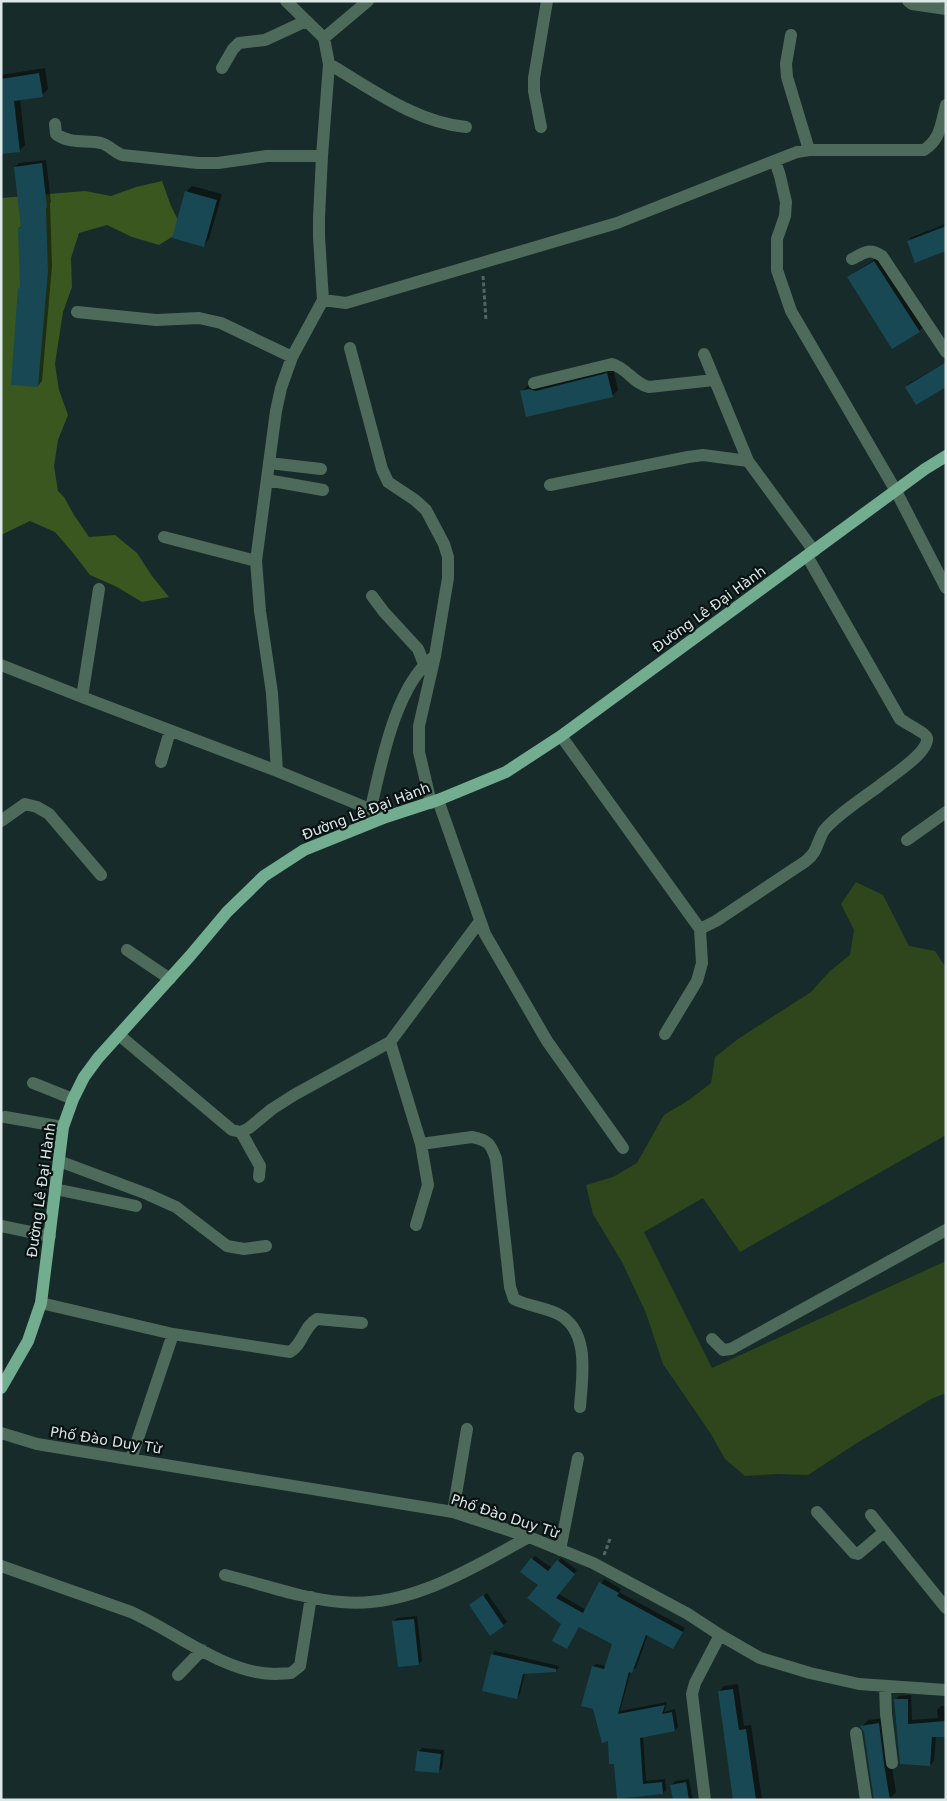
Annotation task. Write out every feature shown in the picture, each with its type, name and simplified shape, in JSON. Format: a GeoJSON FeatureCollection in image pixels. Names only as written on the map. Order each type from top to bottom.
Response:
{"type":"FeatureCollection","features":[{"type":"Feature","properties":{"kind":"main road","name":"Đường Lê Đại Hành"},"geometry":{"type":"LineString","coordinates":[[1,1388],[28,1341],[41,1303],[63,1127],[73,1099],[84,1076],[227,912],[264,876],[304,850],[386,817],[435,802],[506,772],[561,736],[616,694],[946,456]]}},
{"type":"Feature","properties":{"kind":"street"},"geometry":{"type":"LineString","coordinates":[[277,771],[272,693],[259,602],[256,561],[281,388],[292,357],[323,300],[318,237],[329,64],[324,38],[286,1]]}},
{"type":"Feature","properties":{"kind":"street"},"geometry":{"type":"LineString","coordinates":[[324,38],[368,1]]}},
{"type":"Feature","properties":{"kind":"street"},"geometry":{"type":"LineString","coordinates":[[541,127],[534,84],[547,1]]}},
{"type":"Feature","properties":{"kind":"street"},"geometry":{"type":"LineString","coordinates":[[908,1],[912,4],[946,9]]}},
{"type":"Feature","properties":{"kind":"street"},"geometry":{"type":"LineString","coordinates":[[222,68],[233,49],[239,43],[265,40],[306,21]]}},
{"type":"Feature","properties":{"kind":"street"},"geometry":{"type":"LineString","coordinates":[[791,35],[786,64],[787,77],[809,150]]}},
{"type":"Feature","properties":{"kind":"street"},"geometry":{"type":"LineString","coordinates":[[329,64],[411,112],[449,125],[466,127]]}},
{"type":"Feature","properties":{"kind":"street"},"geometry":{"type":"LineString","coordinates":[[323,300],[346,303],[617,223],[797,152],[809,150],[924,150],[933,144],[938,137],[946,105]]}},
{"type":"Feature","properties":{"kind":"street"},"geometry":{"type":"LineString","coordinates":[[55,124],[56,134],[62,138],[100,143],[109,146],[115,152],[122,155],[198,163],[218,163],[267,156],[322,156]]}},
{"type":"Feature","properties":{"kind":"street"},"geometry":{"type":"LineString","coordinates":[[775,161],[786,202],[785,216],[777,239],[776,265],[785,297],[791,311],[896,491],[946,588]]}},
{"type":"Feature","properties":{"kind":"street"},"geometry":{"type":"LineString","coordinates":[[852,259],[868,251],[875,251],[882,256],[946,352]]}},
{"type":"Feature","properties":{"kind":"street"},"geometry":{"type":"LineString","coordinates":[[76,312],[156,320],[199,318],[220,323],[292,357]]}},
{"type":"Feature","properties":{"kind":"street"},"geometry":{"type":"LineString","coordinates":[[350,348],[382,469],[388,482],[426,510],[444,544],[448,557],[448,578],[435,656],[419,726],[419,752],[435,802],[485,934],[547,1041],[623,1148]]}},
{"type":"Feature","properties":{"kind":"street"},"geometry":{"type":"LineString","coordinates":[[700,928],[716,921],[806,861],[814,854],[823,831],[913,760],[926,746],[928,740],[925,734],[900,719],[811,553],[748,461],[704,354]]}},
{"type":"Feature","properties":{"kind":"street"},"geometry":{"type":"LineString","coordinates":[[534,383],[612,364],[619,366],[643,386],[649,387],[714,380]]}},
{"type":"Feature","properties":{"kind":"street"},"geometry":{"type":"LineString","coordinates":[[550,485],[703,455],[748,461]]}},
{"type":"Feature","properties":{"kind":"street"},"geometry":{"type":"LineString","coordinates":[[269,464],[321,469]]}},
{"type":"Feature","properties":{"kind":"street"},"geometry":{"type":"LineString","coordinates":[[267,480],[324,490]]}},
{"type":"Feature","properties":{"kind":"street"},"geometry":{"type":"LineString","coordinates":[[164,537],[256,561]]}},
{"type":"Feature","properties":{"kind":"street"},"geometry":{"type":"LineString","coordinates":[[82,697],[100,589]]}},
{"type":"Feature","properties":{"kind":"street"},"geometry":{"type":"LineString","coordinates":[[372,596],[418,649],[424,664]]}},
{"type":"Feature","properties":{"kind":"street"},"geometry":{"type":"LineString","coordinates":[[371,808],[385,744],[391,727],[410,683],[424,664],[435,656]]}},
{"type":"Feature","properties":{"kind":"street"},"geometry":{"type":"LineString","coordinates":[[1,665],[371,808],[386,817]]}},
{"type":"Feature","properties":{"kind":"street"},"geometry":{"type":"LineString","coordinates":[[161,762],[170,731]]}},
{"type":"Feature","properties":{"kind":"street"},"geometry":{"type":"LineString","coordinates":[[561,736],[700,928],[702,963],[696,981],[665,1034]]}},
{"type":"Feature","properties":{"kind":"street"},"geometry":{"type":"LineString","coordinates":[[1,821],[24,804],[37,806],[49,814],[101,876]]}},
{"type":"Feature","properties":{"kind":"street"},"geometry":{"type":"LineString","coordinates":[[907,840],[946,812]]}},
{"type":"Feature","properties":{"kind":"street"},"geometry":{"type":"LineString","coordinates":[[119,1035],[232,1130],[241,1132],[294,1095],[390,1042],[480,921]]}},
{"type":"Feature","properties":{"kind":"street"},"geometry":{"type":"LineString","coordinates":[[127,950],[170,979]]}},
{"type":"Feature","properties":{"kind":"street"},"geometry":{"type":"LineString","coordinates":[[390,1042],[421,1144],[428,1185],[416,1225]]}},
{"type":"Feature","properties":{"kind":"street"},"geometry":{"type":"LineString","coordinates":[[33,1082],[73,1099]]}},
{"type":"Feature","properties":{"kind":"street"},"geometry":{"type":"LineString","coordinates":[[5,1117],[63,1127]]}},
{"type":"Feature","properties":{"kind":"street"},"geometry":{"type":"LineString","coordinates":[[241,1132],[260,1166],[260,1177]]}},
{"type":"Feature","properties":{"kind":"street"},"geometry":{"type":"LineString","coordinates":[[421,1144],[472,1137],[480,1138],[491,1145],[496,1159],[510,1287],[514,1299],[560,1315],[570,1323],[580,1340],[584,1358],[580,1407]]}},
{"type":"Feature","properties":{"kind":"street"},"geometry":{"type":"LineString","coordinates":[[59,1161],[176,1207],[227,1246],[244,1250],[266,1246]]}},
{"type":"Feature","properties":{"kind":"street"},"geometry":{"type":"LineString","coordinates":[[55,1189],[136,1206]]}},
{"type":"Feature","properties":{"kind":"street"},"geometry":{"type":"LineString","coordinates":[[1,1226],[50,1236]]}},
{"type":"Feature","properties":{"kind":"street"},"geometry":{"type":"LineString","coordinates":[[712,1339],[723,1350],[731,1349],[946,1230]]}},
{"type":"Feature","properties":{"kind":"street"},"geometry":{"type":"LineString","coordinates":[[41,1303],[173,1334],[290,1352],[297,1348],[312,1322],[317,1319],[362,1323]]}},
{"type":"Feature","properties":{"kind":"street"},"geometry":{"type":"LineString","coordinates":[[131,1460],[173,1334]]}},
{"type":"Feature","properties":{"kind":"street"},"geometry":{"type":"LineString","coordinates":[[453,1512],[467,1429]]}},
{"type":"Feature","properties":{"kind":"street","name":"Phố Đào Duy Từ"},"geometry":{"type":"LineString","coordinates":[[1,1433],[37,1444],[453,1512],[529,1537],[593,1563],[688,1614],[760,1658],[810,1673],[851,1682],[946,1690]]}},
{"type":"Feature","properties":{"kind":"street"},"geometry":{"type":"LineString","coordinates":[[560,1550],[578,1458]]}},
{"type":"Feature","properties":{"kind":"street"},"geometry":{"type":"LineString","coordinates":[[817,1512],[854,1553],[858,1554],[884,1532]]}},
{"type":"Feature","properties":{"kind":"street"},"geometry":{"type":"LineString","coordinates":[[871,1515],[946,1608]]}},
{"type":"Feature","properties":{"kind":"street"},"geometry":{"type":"LineString","coordinates":[[225,1575],[311,1597],[339,1602],[390,1599],[437,1585],[529,1537]]}},
{"type":"Feature","properties":{"kind":"street"},"geometry":{"type":"LineString","coordinates":[[1,1566],[131,1612],[225,1663],[269,1674],[290,1673],[300,1666],[311,1597]]}},
{"type":"Feature","properties":{"kind":"street"},"geometry":{"type":"LineString","coordinates":[[705,1800],[692,1694],[694,1683],[720,1635]]}},
{"type":"Feature","properties":{"kind":"street"},"geometry":{"type":"LineString","coordinates":[[178,1675],[202,1650]]}},
{"type":"Feature","properties":{"kind":"street"},"geometry":{"type":"LineString","coordinates":[[885,1686],[886,1714],[892,1763]]}},
{"type":"Feature","properties":{"kind":"street"},"geometry":{"type":"LineString","coordinates":[[856,1733],[866,1800]]}},
{"type":"Feature","properties":{"kind":"path"},"geometry":{"type":"LineString","coordinates":[[483,263],[486,320]]}},
{"type":"Feature","properties":{"kind":"green space"},"geometry":{"type":"Polygon","coordinates":[[[162,181],[171,206],[183,230],[159,245],[132,237],[107,225],[79,233],[71,258],[72,287],[63,312],[55,364],[59,390],[68,415],[58,440],[54,466],[58,491],[64,497],[89,537],[115,535],[137,553],[169,597],[142,602],[117,587],[90,575],[55,532],[30,521],[1,535],[1,198],[85,191],[111,196],[136,187],[162,181]]]}},
{"type":"Feature","properties":{"kind":"green space"},"geometry":{"type":"Polygon","coordinates":[[[856,882],[883,895],[909,946],[935,951],[946,968],[946,1135],[740,1252],[703,1198],[644,1232],[712,1368],[946,1261],[946,1393],[931,1399],[808,1475],[745,1476],[725,1459],[711,1434],[663,1364],[646,1313],[622,1262],[593,1214],[586,1185],[613,1177],[637,1163],[664,1115],[689,1100],[711,1083],[715,1057],[738,1039],[811,992],[830,971],[850,955],[854,930],[841,904],[856,882]]]}},
{"type":"Feature","properties":{"kind":"building"},"geometry":{"type":"Polygon","coordinates":[[[39,73],[43,97],[14,101],[20,152],[1,154],[1,79],[39,73]]]}},
{"type":"Feature","properties":{"kind":"building"},"geometry":{"type":"Polygon","coordinates":[[[42,163],[47,207],[48,271],[38,387],[11,385],[18,288],[20,289],[18,228],[21,228],[14,167],[42,163]]]}},
{"type":"Feature","properties":{"kind":"building"},"geometry":{"type":"Polygon","coordinates":[[[185,191],[217,200],[204,247],[172,238],[185,191]]]}},
{"type":"Feature","properties":{"kind":"building"},"geometry":{"type":"Polygon","coordinates":[[[946,226],[946,251],[915,263],[907,241],[946,226]]]}},
{"type":"Feature","properties":{"kind":"building"},"geometry":{"type":"Polygon","coordinates":[[[874,261],[920,332],[892,349],[847,277],[874,261]]]}},
{"type":"Feature","properties":{"kind":"building"},"geometry":{"type":"Polygon","coordinates":[[[946,362],[946,387],[916,405],[905,387],[946,362]]]}},
{"type":"Feature","properties":{"kind":"building"},"geometry":{"type":"Polygon","coordinates":[[[607,373],[613,397],[526,417],[520,391],[529,389],[536,391],[607,373]]]}},
{"type":"Feature","properties":{"kind":"building"},"geometry":{"type":"Polygon","coordinates":[[[531,1558],[548,1571],[557,1560],[575,1574],[556,1598],[583,1613],[599,1582],[619,1593],[617,1596],[683,1632],[673,1649],[646,1635],[632,1673],[629,1672],[618,1714],[665,1705],[662,1714],[672,1712],[675,1731],[640,1738],[643,1784],[662,1782],[663,1794],[617,1799],[614,1764],[609,1764],[608,1741],[602,1743],[593,1709],[581,1706],[592,1666],[604,1669],[612,1644],[579,1627],[567,1649],[552,1641],[561,1624],[527,1598],[538,1585],[520,1572],[531,1558]]]}},
{"type":"Feature","properties":{"kind":"building"},"geometry":{"type":"Polygon","coordinates":[[[483,1595],[504,1626],[490,1636],[469,1605],[483,1595]]]}},
{"type":"Feature","properties":{"kind":"building"},"geometry":{"type":"Polygon","coordinates":[[[414,1619],[419,1665],[398,1667],[392,1621],[414,1619]]]}},
{"type":"Feature","properties":{"kind":"building"},"geometry":{"type":"Polygon","coordinates":[[[491,1654],[556,1669],[556,1672],[523,1674],[517,1699],[482,1691],[491,1654]]]}},
{"type":"Feature","properties":{"kind":"building"},"geometry":{"type":"Polygon","coordinates":[[[733,1689],[739,1730],[746,1729],[756,1800],[733,1800],[718,1691],[733,1689]]]}},
{"type":"Feature","properties":{"kind":"building"},"geometry":{"type":"Polygon","coordinates":[[[894,1699],[908,1699],[908,1724],[946,1721],[946,1737],[932,1737],[930,1766],[900,1764],[894,1699]]]}},
{"type":"Feature","properties":{"kind":"building"},"geometry":{"type":"Polygon","coordinates":[[[879,1723],[890,1800],[874,1800],[864,1732],[860,1726],[879,1723]]]}},
{"type":"Feature","properties":{"kind":"building"},"geometry":{"type":"Polygon","coordinates":[[[417,1751],[441,1754],[439,1773],[415,1771],[417,1751]]]}},
{"type":"Feature","properties":{"kind":"building"},"geometry":{"type":"Polygon","coordinates":[[[686,1782],[689,1800],[673,1800],[670,1785],[686,1782]]]}}]}
